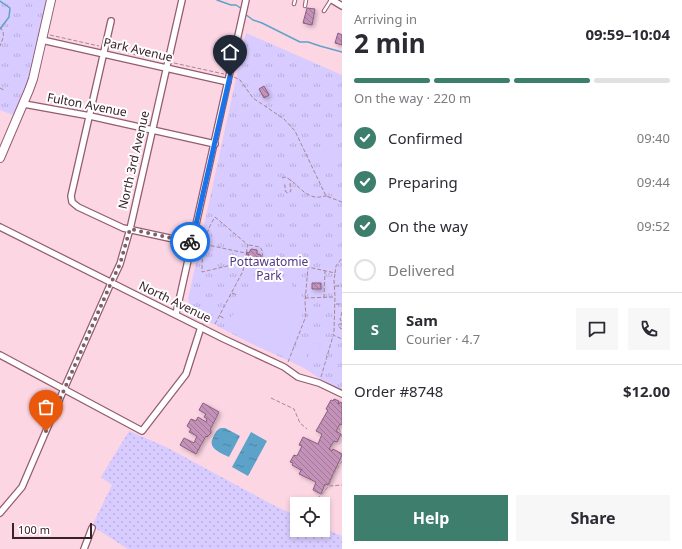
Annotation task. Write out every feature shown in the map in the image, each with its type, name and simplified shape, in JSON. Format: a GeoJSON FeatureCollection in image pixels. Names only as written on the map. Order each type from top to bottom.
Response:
{"type":"FeatureCollection","features":[{"type":"Feature","properties":{"kind":"main road"},"geometry":{"type":"LineString","coordinates":[[0,158],[24,104],[33,79],[51,0]]}},
{"type":"Feature","properties":{"kind":"street","name":"North 3rd Avenue"},"geometry":{"type":"LineString","coordinates":[[1,509],[22,487],[120,264],[130,229],[182,0]]}},
{"type":"Feature","properties":{"kind":"street"},"geometry":{"type":"LineString","coordinates":[[331,0],[342,6]]}},
{"type":"Feature","properties":{"kind":"street"},"geometry":{"type":"LineString","coordinates":[[176,314],[246,2]]}},
{"type":"Feature","properties":{"kind":"street"},"geometry":{"type":"LineString","coordinates":[[111,21],[71,196],[72,202],[78,207],[123,228],[192,242]]}},
{"type":"Feature","properties":{"kind":"street","name":"Park Avenue"},"geometry":{"type":"LineString","coordinates":[[42,40],[105,51],[229,79]]}},
{"type":"Feature","properties":{"kind":"street","name":"Fulton Avenue"},"geometry":{"type":"LineString","coordinates":[[24,104],[90,116],[215,144]]}},
{"type":"Feature","properties":{"kind":"street","name":"North Avenue"},"geometry":{"type":"LineString","coordinates":[[0,227],[224,339],[284,367],[298,376],[319,383],[342,394]]}},
{"type":"Feature","properties":{"kind":"street"},"geometry":{"type":"LineString","coordinates":[[0,355],[142,431],[186,374],[200,327]]}},
{"type":"Feature","properties":{"kind":"street"},"geometry":{"type":"LineString","coordinates":[[84,549],[92,528]]}},
{"type":"Feature","properties":{"kind":"lane"},"geometry":{"type":"LineString","coordinates":[[294,4],[295,0]]}},
{"type":"Feature","properties":{"kind":"lane"},"geometry":{"type":"LineString","coordinates":[[305,6],[306,0]]}},
{"type":"Feature","properties":{"kind":"lane"},"geometry":{"type":"LineString","coordinates":[[324,10],[331,0]]}},
{"type":"Feature","properties":{"kind":"path"},"geometry":{"type":"LineString","coordinates":[[0,27],[3,30],[4,36],[0,46]]}},
{"type":"Feature","properties":{"kind":"path"},"geometry":{"type":"LineString","coordinates":[[50,35],[105,51],[229,79],[236,77],[240,80],[253,98],[284,119],[295,131],[326,196]]}},
{"type":"Feature","properties":{"kind":"path"},"geometry":{"type":"LineString","coordinates":[[0,88],[4,90]]}},
{"type":"Feature","properties":{"kind":"path"},"geometry":{"type":"LineString","coordinates":[[282,178],[285,177],[291,180],[301,190],[316,198],[326,196],[342,202]]}},
{"type":"Feature","properties":{"kind":"path"},"geometry":{"type":"LineString","coordinates":[[284,185],[286,192],[288,193],[291,191],[291,180]]}},
{"type":"Feature","properties":{"kind":"path"},"geometry":{"type":"LineString","coordinates":[[215,217],[248,245],[260,247],[263,252],[261,261],[254,264],[244,262],[202,272],[202,254],[206,234],[215,217]]}},
{"type":"Feature","properties":{"kind":"path"},"geometry":{"type":"LineString","coordinates":[[199,243],[246,253]]}},
{"type":"Feature","properties":{"kind":"path"},"geometry":{"type":"LineString","coordinates":[[215,324],[243,271],[248,245]]}},
{"type":"Feature","properties":{"kind":"path"},"geometry":{"type":"LineString","coordinates":[[262,257],[335,273]]}},
{"type":"Feature","properties":{"kind":"path"},"geometry":{"type":"LineString","coordinates":[[319,383],[334,331],[334,280],[336,266],[342,258]]}},
{"type":"Feature","properties":{"kind":"path"},"geometry":{"type":"LineString","coordinates":[[288,363],[306,316],[305,298],[308,267]]}},
{"type":"Feature","properties":{"kind":"path"},"geometry":{"type":"LineString","coordinates":[[324,298],[325,271]]}},
{"type":"Feature","properties":{"kind":"path"},"geometry":{"type":"LineString","coordinates":[[335,286],[342,286]]}},
{"type":"Feature","properties":{"kind":"path"},"geometry":{"type":"LineString","coordinates":[[232,293],[237,295]]}},
{"type":"Feature","properties":{"kind":"path"},"geometry":{"type":"LineString","coordinates":[[305,298],[335,297]]}},
{"type":"Feature","properties":{"kind":"path"},"geometry":{"type":"LineString","coordinates":[[335,304],[342,304]]}},
{"type":"Feature","properties":{"kind":"path"},"geometry":{"type":"LineString","coordinates":[[342,312],[340,320],[342,321]]}},
{"type":"Feature","properties":{"kind":"path"},"geometry":{"type":"LineString","coordinates":[[220,316],[225,319]]}},
{"type":"Feature","properties":{"kind":"path"},"geometry":{"type":"LineString","coordinates":[[342,324],[339,324],[340,328],[342,329]]}},
{"type":"Feature","properties":{"kind":"path"},"geometry":{"type":"LineString","coordinates":[[333,335],[342,339]]}},
{"type":"Feature","properties":{"kind":"path"},"geometry":{"type":"LineString","coordinates":[[271,398],[294,409],[300,423],[307,429]]}},
{"type":"Feature","properties":{"kind":"path"},"geometry":{"type":"LineString","coordinates":[[339,428],[342,437]]}},
{"type":"Feature","properties":{"kind":"path"},"geometry":{"type":"LineString","coordinates":[[319,497],[329,486],[334,473],[342,461]]}},
{"type":"Feature","properties":{"kind":"path"},"geometry":{"type":"LineString","coordinates":[[329,486],[342,485]]}},
{"type":"Feature","properties":{"kind":"green space"},"geometry":{"type":"Polygon","coordinates":[[[0,0],[48,0],[31,78],[16,116],[0,110],[0,0]]]}},
{"type":"Feature","properties":{"kind":"green space","name":"Pottawatomie Park"},"geometry":{"type":"Polygon","coordinates":[[[246,33],[342,75],[342,391],[304,368],[248,342],[198,316],[191,307],[188,299],[246,33]]]}},
{"type":"Feature","properties":{"kind":"green space"},"geometry":{"type":"Polygon","coordinates":[[[327,145],[338,150],[331,169],[320,164],[327,145]]]}},
{"type":"Feature","properties":{"kind":"green space"},"geometry":{"type":"Polygon","coordinates":[[[262,262],[276,270],[287,280],[298,297],[302,310],[302,322],[288,359],[233,332],[229,322],[262,262]]]}},
{"type":"Feature","properties":{"kind":"green space"},"geometry":{"type":"Polygon","coordinates":[[[302,339],[310,342],[305,360],[296,358],[302,339]]]}},
{"type":"Feature","properties":{"kind":"green space"},"geometry":{"type":"Polygon","coordinates":[[[313,342],[321,345],[316,363],[307,360],[313,342]]]}},
{"type":"Feature","properties":{"kind":"green space"},"geometry":{"type":"Polygon","coordinates":[[[129,431],[166,447],[290,513],[290,537],[330,537],[330,531],[342,536],[342,549],[128,549],[92,526],[112,485],[101,477],[129,431]]]}},
{"type":"Feature","properties":{"kind":"water"},"geometry":{"type":"Polygon","coordinates":[[[221,428],[225,428],[240,436],[229,457],[216,450],[212,445],[215,433],[221,428]]]}},
{"type":"Feature","properties":{"kind":"water"},"geometry":{"type":"Polygon","coordinates":[[[251,432],[267,441],[248,476],[232,467],[251,432]]]}},
{"type":"Feature","properties":{"kind":"building"},"geometry":{"type":"Polygon","coordinates":[[[307,8],[315,9],[312,25],[303,23],[307,8]]]}},
{"type":"Feature","properties":{"kind":"building"},"geometry":{"type":"Polygon","coordinates":[[[338,33],[342,35],[342,45],[335,43],[338,33]]]}},
{"type":"Feature","properties":{"kind":"building"},"geometry":{"type":"Polygon","coordinates":[[[264,86],[269,95],[264,98],[259,89],[264,86]]]}},
{"type":"Feature","properties":{"kind":"building"},"geometry":{"type":"Polygon","coordinates":[[[251,249],[257,250],[257,254],[261,255],[261,258],[256,257],[255,262],[248,260],[249,255],[246,255],[251,249]]]}},
{"type":"Feature","properties":{"kind":"building"},"geometry":{"type":"Polygon","coordinates":[[[312,283],[321,283],[321,289],[312,289],[312,283]]]}},
{"type":"Feature","properties":{"kind":"building"},"geometry":{"type":"Polygon","coordinates":[[[334,399],[339,401],[338,404],[340,402],[342,403],[342,425],[340,424],[336,431],[341,434],[337,442],[334,441],[329,449],[332,451],[333,449],[342,455],[328,485],[325,484],[321,494],[313,490],[316,482],[299,474],[302,469],[301,470],[292,465],[293,463],[290,462],[294,455],[297,456],[302,446],[299,445],[303,437],[318,444],[322,434],[316,431],[328,410],[326,409],[331,400],[333,401],[334,399]]]}},
{"type":"Feature","properties":{"kind":"building"},"geometry":{"type":"Polygon","coordinates":[[[203,403],[219,412],[210,430],[211,433],[207,437],[206,436],[196,454],[180,445],[184,438],[194,443],[197,436],[189,432],[191,429],[187,426],[191,419],[196,421],[198,417],[206,422],[207,419],[204,417],[206,414],[199,410],[203,403]]]}},
{"type":"Feature","properties":{"kind":"waterway"},"geometry":{"type":"LineString","coordinates":[[217,0],[231,5],[236,5],[242,9]]}},
{"type":"Feature","properties":{"kind":"waterway"},"geometry":{"type":"LineString","coordinates":[[0,1],[10,8],[9,17],[0,29]]}},
{"type":"Feature","properties":{"kind":"waterway"},"geometry":{"type":"LineString","coordinates":[[245,14],[253,20],[300,42],[308,42],[342,52]]}},
{"type":"Feature","properties":{"kind":"way so far"},"geometry":{"type":"LineString","coordinates":[[46,431],[120,264],[130,229],[190,242]]}},
{"type":"Feature","properties":{"kind":"route"},"geometry":{"type":"LineString","coordinates":[[190,242],[192,242],[230,76]]}}]}
